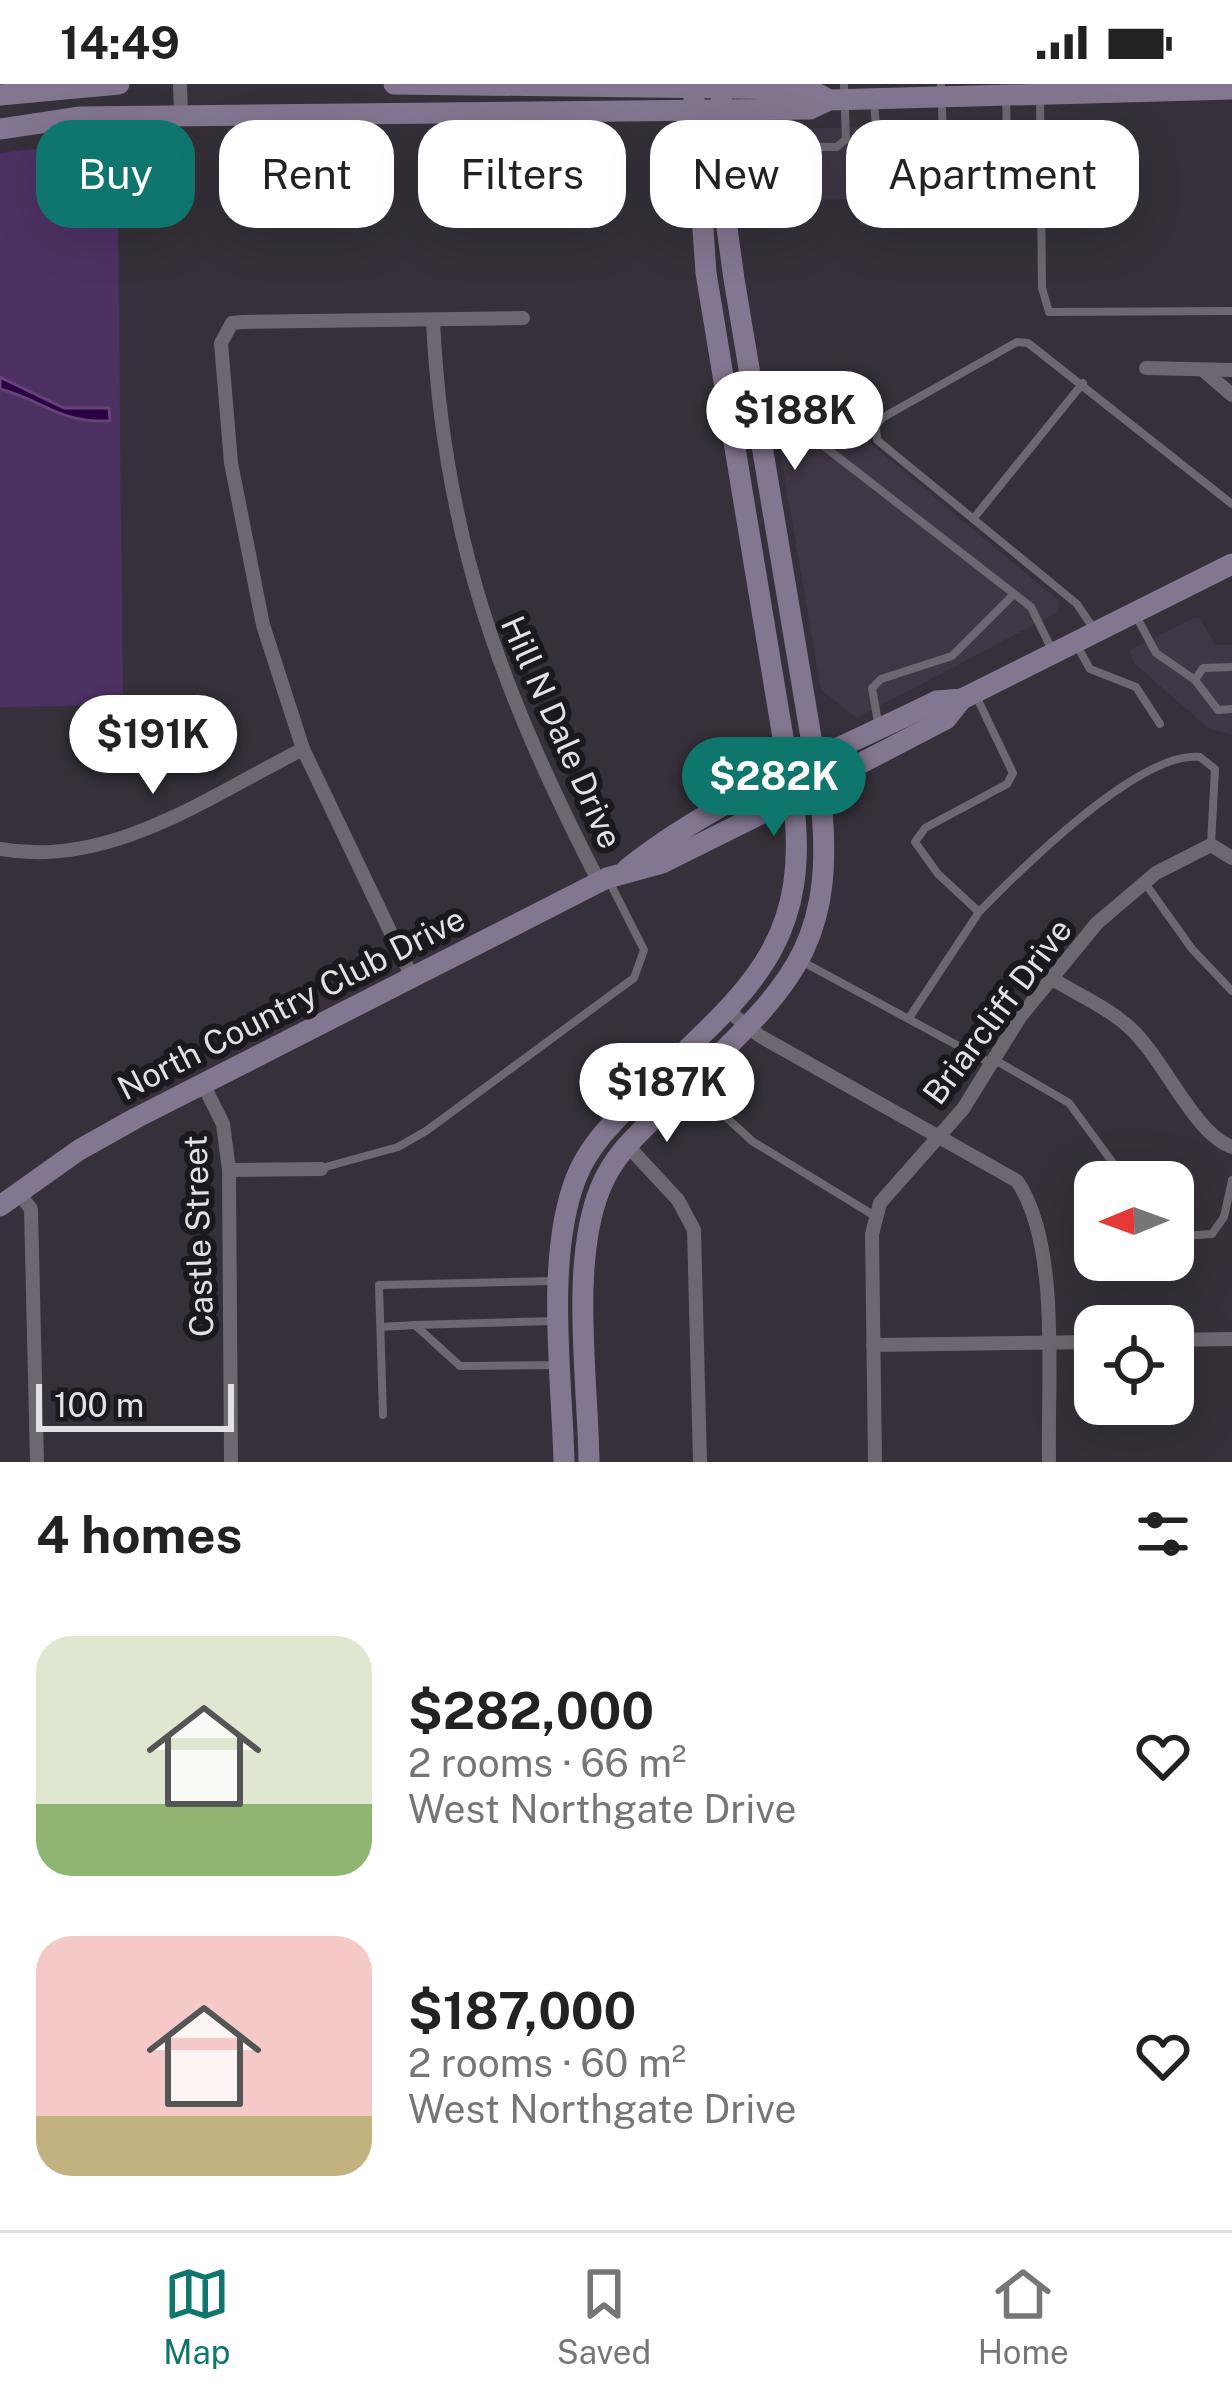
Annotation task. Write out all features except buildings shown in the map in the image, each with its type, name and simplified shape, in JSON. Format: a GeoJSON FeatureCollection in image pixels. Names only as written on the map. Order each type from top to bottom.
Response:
{"type":"FeatureCollection","features":[{"type":"Feature","properties":{"kind":"main road"},"geometry":{"type":"LineString","coordinates":[[13,90],[119,84]]}},
{"type":"Feature","properties":{"kind":"main road"},"geometry":{"type":"LineString","coordinates":[[394,84],[693,94],[757,87],[874,98],[942,90],[1006,95],[1066,89],[1232,89]]}},
{"type":"Feature","properties":{"kind":"main road"},"geometry":{"type":"LineString","coordinates":[[0,129],[80,117],[693,94]]}},
{"type":"Feature","properties":{"kind":"main road"},"geometry":{"type":"LineString","coordinates":[[564,1462],[561,1232],[585,1160],[608,1126],[727,1010],[767,963],[790,913],[799,853],[706,273],[693,94]]}},
{"type":"Feature","properties":{"kind":"main road"},"geometry":{"type":"LineString","coordinates":[[721,94],[786,109],[809,109],[839,94]]}},
{"type":"Feature","properties":{"kind":"main road"},"geometry":{"type":"LineString","coordinates":[[590,1462],[586,1290],[592,1212],[609,1169],[626,1145],[746,1028],[801,961],[812,941],[826,871],[819,785],[760,434],[732,228]]}},
{"type":"Feature","properties":{"kind":"main road"},"geometry":{"type":"LineString","coordinates":[[734,438],[760,434]]}},
{"type":"Feature","properties":{"kind":"main road","name":"North Country Club Drive"},"geometry":{"type":"LineString","coordinates":[[609,878],[662,863],[819,785],[946,718],[969,696],[1232,563]]}},
{"type":"Feature","properties":{"kind":"main road","name":"North Country Club Drive"},"geometry":{"type":"LineString","coordinates":[[9,1199],[79,1150],[609,878],[656,846],[815,761],[937,701],[969,696]]}},
{"type":"Feature","properties":{"kind":"main road"},"geometry":{"type":"LineString","coordinates":[[561,1286],[586,1290]]}},
{"type":"Feature","properties":{"kind":"street"},"geometry":{"type":"LineString","coordinates":[[180,84],[181,115]]}},
{"type":"Feature","properties":{"kind":"street"},"geometry":{"type":"LineString","coordinates":[[412,977],[303,749],[259,608],[231,463],[221,343],[232,323],[242,322],[523,318]]}},
{"type":"Feature","properties":{"kind":"street","name":"Hill N Dale Drive"},"geometry":{"type":"LineString","coordinates":[[433,320],[443,452],[481,617],[519,718],[609,878]]}},
{"type":"Feature","properties":{"kind":"street"},"geometry":{"type":"LineString","coordinates":[[1146,368],[1232,370]]}},
{"type":"Feature","properties":{"kind":"street"},"geometry":{"type":"LineString","coordinates":[[1204,371],[1232,395]]}},
{"type":"Feature","properties":{"kind":"street"},"geometry":{"type":"LineString","coordinates":[[0,849],[49,854],[110,843],[303,749]]}},
{"type":"Feature","properties":{"kind":"street"},"geometry":{"type":"LineString","coordinates":[[1211,845],[1232,857]]}},
{"type":"Feature","properties":{"kind":"street","name":"Briarcliff Drive"},"geometry":{"type":"LineString","coordinates":[[875,1216],[895,1180],[963,1108],[1049,977],[1097,923],[1145,883],[1211,845]]}},
{"type":"Feature","properties":{"kind":"street"},"geometry":{"type":"LineString","coordinates":[[1049,977],[1128,1026],[1176,1081],[1214,1140],[1232,1147]]}},
{"type":"Feature","properties":{"kind":"street"},"geometry":{"type":"LineString","coordinates":[[727,1010],[746,1028],[1005,1171],[1036,1210],[1044,1246],[1049,1462]]}},
{"type":"Feature","properties":{"kind":"street","name":"Castle Street"},"geometry":{"type":"LineString","coordinates":[[203,1084],[223,1124],[229,1170],[231,1462]]}},
{"type":"Feature","properties":{"kind":"street"},"geometry":{"type":"LineString","coordinates":[[626,1145],[678,1200],[694,1230],[700,1462]]}},
{"type":"Feature","properties":{"kind":"street"},"geometry":{"type":"LineString","coordinates":[[229,1170],[321,1169]]}},
{"type":"Feature","properties":{"kind":"street"},"geometry":{"type":"LineString","coordinates":[[9,1199],[31,1209],[37,1462]]}},
{"type":"Feature","properties":{"kind":"street"},"geometry":{"type":"LineString","coordinates":[[875,1216],[875,1462]]}},
{"type":"Feature","properties":{"kind":"street"},"geometry":{"type":"LineString","coordinates":[[1194,1340],[1232,1339]]}},
{"type":"Feature","properties":{"kind":"street"},"geometry":{"type":"LineString","coordinates":[[873,1345],[1074,1342]]}},
{"type":"Feature","properties":{"kind":"lane"},"geometry":{"type":"LineString","coordinates":[[942,90],[946,211],[1009,209],[1006,95]]}},
{"type":"Feature","properties":{"kind":"lane"},"geometry":{"type":"LineString","coordinates":[[822,147],[837,147],[846,139],[839,94]]}},
{"type":"Feature","properties":{"kind":"lane"},"geometry":{"type":"LineString","coordinates":[[1040,94],[1042,288],[1049,312],[1232,311]]}},
{"type":"Feature","properties":{"kind":"lane"},"geometry":{"type":"LineString","coordinates":[[874,98],[876,120]]}},
{"type":"Feature","properties":{"kind":"lane"},"geometry":{"type":"LineString","coordinates":[[786,109],[787,120]]}},
{"type":"Feature","properties":{"kind":"lane"},"geometry":{"type":"LineString","coordinates":[[1160,724],[1136,687],[1090,669],[1077,604],[877,440],[881,418],[1017,342],[1043,350],[1232,504]]}},
{"type":"Feature","properties":{"kind":"lane"},"geometry":{"type":"LineString","coordinates":[[974,519],[1083,383]]}},
{"type":"Feature","properties":{"kind":"lane"},"geometry":{"type":"LineString","coordinates":[[760,434],[807,433],[1031,608],[1054,653]]}},
{"type":"Feature","properties":{"kind":"lane"},"geometry":{"type":"LineString","coordinates":[[879,730],[872,688],[880,680],[952,656],[1014,594]]}},
{"type":"Feature","properties":{"kind":"lane"},"geometry":{"type":"LineString","coordinates":[[1134,613],[1156,653],[1195,680],[1218,710],[1232,710]]}},
{"type":"Feature","properties":{"kind":"lane"},"geometry":{"type":"LineString","coordinates":[[1195,680],[1203,668],[1232,667]]}},
{"type":"Feature","properties":{"kind":"lane"},"geometry":{"type":"LineString","coordinates":[[969,696],[1012,765],[1011,779],[925,828],[915,842],[938,874],[979,912]]}},
{"type":"Feature","properties":{"kind":"lane"},"geometry":{"type":"LineString","coordinates":[[909,1018],[979,912],[1075,823],[1176,757],[1200,757],[1215,770],[1211,845]]}},
{"type":"Feature","properties":{"kind":"lane"},"geometry":{"type":"LineString","coordinates":[[321,1169],[398,1147],[426,1131],[634,978],[644,950],[609,878]]}},
{"type":"Feature","properties":{"kind":"lane"},"geometry":{"type":"LineString","coordinates":[[1145,883],[1192,949],[1232,991]]}},
{"type":"Feature","properties":{"kind":"lane"},"geometry":{"type":"LineString","coordinates":[[801,961],[1069,1103],[1112,1161]]}},
{"type":"Feature","properties":{"kind":"lane"},"geometry":{"type":"LineString","coordinates":[[689,1083],[752,1142],[875,1216]]}},
{"type":"Feature","properties":{"kind":"lane"},"geometry":{"type":"LineString","coordinates":[[1194,1235],[1212,1234],[1224,1217],[1232,1180]]}},
{"type":"Feature","properties":{"kind":"lane"},"geometry":{"type":"LineString","coordinates":[[383,1415],[379,1285],[561,1286]]}},
{"type":"Feature","properties":{"kind":"lane"},"geometry":{"type":"LineString","coordinates":[[380,1327],[561,1321]]}},
{"type":"Feature","properties":{"kind":"lane"},"geometry":{"type":"LineString","coordinates":[[416,1325],[460,1366],[562,1365]]}},
{"type":"Feature","properties":{"kind":"shaded area"},"geometry":{"type":"Polygon","coordinates":[[[822,128],[846,128],[846,199],[822,200],[822,128]]]}},
{"type":"Feature","properties":{"kind":"shaded area"},"geometry":{"type":"Polygon","coordinates":[[[36,149],[36,228],[118,228],[123,705],[0,707],[0,153],[36,149]]]}},
{"type":"Feature","properties":{"kind":"shaded area"},"geometry":{"type":"Polygon","coordinates":[[[0,377],[64,408],[109,408],[110,421],[77,419],[52,410],[0,389],[0,377]]]}},
{"type":"Feature","properties":{"kind":"shaded area"},"geometry":{"type":"Polygon","coordinates":[[[771,399],[810,402],[835,414],[1059,601],[1058,612],[857,718],[821,690],[771,399]]]}},
{"type":"Feature","properties":{"kind":"shaded area"},"geometry":{"type":"Polygon","coordinates":[[[1199,616],[1215,645],[1232,645],[1232,735],[1208,728],[1135,664],[1129,650],[1199,616]]]}}]}
